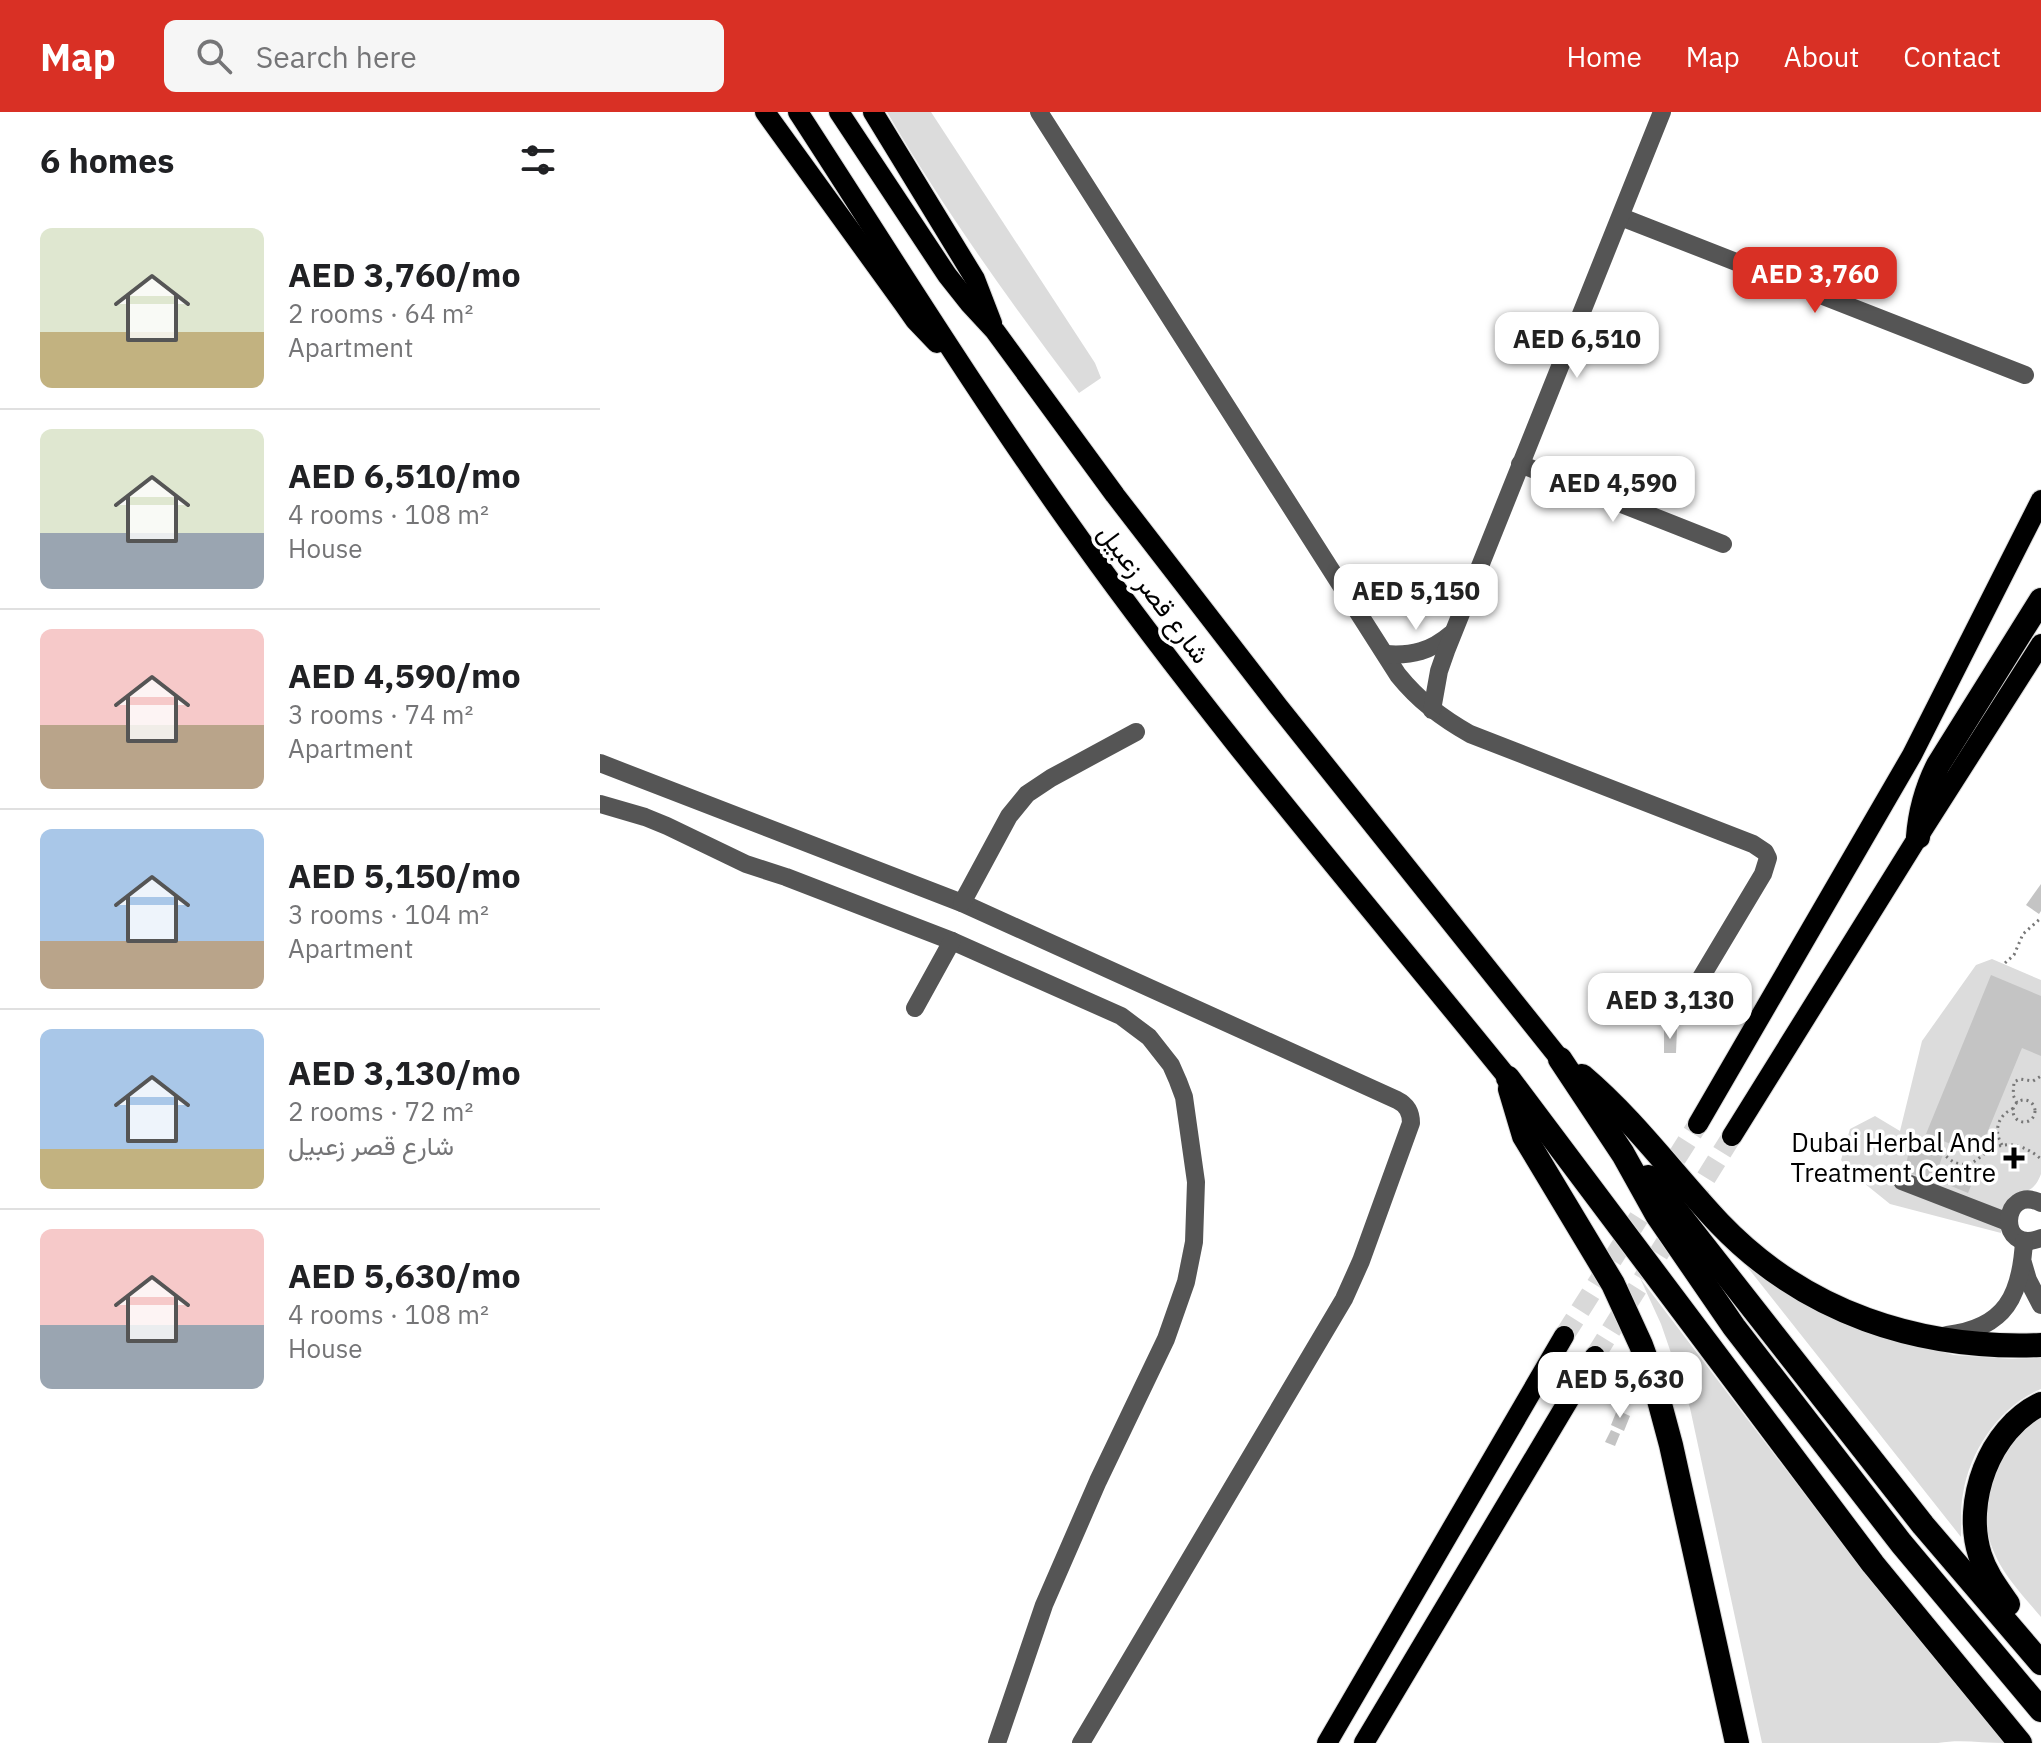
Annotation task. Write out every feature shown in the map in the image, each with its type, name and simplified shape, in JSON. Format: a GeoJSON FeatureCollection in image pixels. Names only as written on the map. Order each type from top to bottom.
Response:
{"type":"FeatureCollection","features":[{"type":"Feature","properties":{"kind":"highway"},"geometry":{"type":"LineString","coordinates":[[1918,837],[1919,813],[1932,776],[2041,600]]}},
{"type":"Feature","properties":{"kind":"highway"},"geometry":{"type":"LineString","coordinates":[[1560,1059],[1623,1154],[1657,1215],[1734,1327],[1901,1543],[2041,1710]]}},
{"type":"Feature","properties":{"kind":"highway"},"geometry":{"type":"LineString","coordinates":[[1560,1059],[1619,1109],[1722,1226],[1755,1256],[1791,1282],[1829,1304],[1870,1322],[1912,1334],[1969,1344],[2041,1345]]}},
{"type":"Feature","properties":{"kind":"highway"},"geometry":{"type":"LineString","coordinates":[[1508,1078],[1873,1564],[2020,1743]]}},
{"type":"Feature","properties":{"kind":"highway"},"geometry":{"type":"LineString","coordinates":[[1508,1078],[1524,1136],[1613,1284],[1653,1378],[1671,1445],[1737,1743]]}},
{"type":"Feature","properties":{"kind":"highway"},"geometry":{"type":"LineString","coordinates":[[1623,1154],[1667,1199],[1923,1525],[2041,1663]]}},
{"type":"Feature","properties":{"kind":"highway"},"geometry":{"type":"LineString","coordinates":[[2041,1404],[2009,1429],[1981,1478],[1975,1503],[1975,1529],[1980,1554],[1990,1578],[2041,1657]]}},
{"type":"Feature","properties":{"kind":"main road"},"geometry":{"type":"LineString","coordinates":[[765,112],[915,320],[961,363]]}},
{"type":"Feature","properties":{"kind":"main road","name":"شارع قصر زعبيل"},"geometry":{"type":"LineString","coordinates":[[798,112],[1080,540],[1228,737],[1508,1078]]}},
{"type":"Feature","properties":{"kind":"main road","name":"شارع قصر زعبيل"},"geometry":{"type":"LineString","coordinates":[[839,112],[947,275],[995,331],[1115,495],[1249,669],[1560,1059]]}},
{"type":"Feature","properties":{"kind":"main road"},"geometry":{"type":"LineString","coordinates":[[873,112],[975,279],[995,331]]}},
{"type":"Feature","properties":{"kind":"main road"},"geometry":{"type":"LineString","coordinates":[[1698,1124],[1912,755],[2041,500]]}},
{"type":"Feature","properties":{"kind":"main road"},"geometry":{"type":"LineString","coordinates":[[1732,1136],[2041,644]]}},
{"type":"Feature","properties":{"kind":"main road"},"geometry":{"type":"LineString","coordinates":[[1327,1743],[1564,1336]]}},
{"type":"Feature","properties":{"kind":"main road"},"geometry":{"type":"LineString","coordinates":[[1364,1743],[1595,1356]]}},
{"type":"Feature","properties":{"kind":"street"},"geometry":{"type":"LineString","coordinates":[[1039,112],[1413,694],[1447,722],[1482,740],[1753,844],[1765,852],[1768,858],[1763,874],[1684,1006]]}},
{"type":"Feature","properties":{"kind":"street"},"geometry":{"type":"LineString","coordinates":[[1432,710],[1439,671],[1453,632],[1662,112]]}},
{"type":"Feature","properties":{"kind":"street"},"geometry":{"type":"LineString","coordinates":[[1621,217],[2025,375]]}},
{"type":"Feature","properties":{"kind":"street"},"geometry":{"type":"LineString","coordinates":[[1520,464],[1723,544]]}},
{"type":"Feature","properties":{"kind":"street"},"geometry":{"type":"LineString","coordinates":[[1386,654],[1404,656],[1422,652],[1439,644],[1453,632]]}},
{"type":"Feature","properties":{"kind":"street"},"geometry":{"type":"LineString","coordinates":[[962,903],[1009,816],[1027,794],[1136,732]]}},
{"type":"Feature","properties":{"kind":"street"},"geometry":{"type":"LineString","coordinates":[[600,763],[962,903],[1404,1103],[1411,1116],[1361,1261],[1344,1299],[1081,1743]]}},
{"type":"Feature","properties":{"kind":"street"},"geometry":{"type":"LineString","coordinates":[[600,804],[645,817],[746,864],[952,941],[1121,1016],[1149,1037],[1171,1065],[1184,1097],[1196,1182],[1196,1222],[1190,1262],[1174,1320],[1044,1605],[997,1743]]}},
{"type":"Feature","properties":{"kind":"street"},"geometry":{"type":"LineString","coordinates":[[915,1008],[952,941]]}},
{"type":"Feature","properties":{"kind":"street"},"geometry":{"type":"LineString","coordinates":[[1902,1181],[2008,1222]]}},
{"type":"Feature","properties":{"kind":"street"},"geometry":{"type":"LineString","coordinates":[[1912,1334],[1935,1337],[1958,1334],[1980,1327],[1999,1314],[2017,1289],[2023,1260],[2032,1239],[2016,1237],[2008,1222],[2009,1214],[2020,1201],[2028,1199],[2041,1203]]}},
{"type":"Feature","properties":{"kind":"street"},"geometry":{"type":"LineString","coordinates":[[2023,1260],[2028,1280],[2041,1305]]}},
{"type":"Feature","properties":{"kind":"path"},"geometry":{"type":"LineString","coordinates":[[2005,963],[2014,955],[2023,934],[2041,918]]}},
{"type":"Feature","properties":{"kind":"path"},"geometry":{"type":"LineString","coordinates":[[2002,1145],[1998,1139],[1998,1123],[2007,1111],[2015,1105],[2026,1100],[2036,1110],[2032,1119],[2023,1122],[2015,1117],[2015,1105],[2013,1095],[2014,1082],[2020,1079],[2033,1081],[2041,1076]]}},
{"type":"Feature","properties":{"kind":"path"},"geometry":{"type":"LineString","coordinates":[[1917,1136],[1935,1146],[1954,1163],[1978,1161],[2002,1145],[2016,1145],[2030,1150],[2041,1159]]}},
{"type":"Feature","properties":{"kind":"shaded area"},"geometry":{"type":"Polygon","coordinates":[[[887,112],[931,112],[1095,363],[1101,378],[1079,393],[979,256],[887,112]]]}},
{"type":"Feature","properties":{"kind":"shaded area"},"geometry":{"type":"Polygon","coordinates":[[[1992,959],[2041,980],[2041,1174],[2032,1188],[2010,1205],[2001,1233],[1890,1204],[1854,1175],[1841,1160],[1850,1129],[1875,1116],[1900,1131],[1922,1041],[1976,965],[1992,959]]]}},
{"type":"Feature","properties":{"kind":"shaded area"},"geometry":{"type":"Polygon","coordinates":[[[1737,1254],[1881,1335],[1954,1355],[2041,1358],[2041,1389],[2012,1406],[2000,1418],[1972,1461],[1962,1499],[1961,1537],[1737,1254]]]}},
{"type":"Feature","properties":{"kind":"shaded area"},"geometry":{"type":"Polygon","coordinates":[[[1640,1278],[1828,1525],[2005,1743],[1762,1743],[1690,1408],[1661,1324],[1640,1278]]]}},
{"type":"Feature","properties":{"kind":"shaded area"},"geometry":{"type":"Polygon","coordinates":[[[2041,1414],[2041,1617],[2008,1577],[1993,1550],[1988,1535],[1986,1499],[1996,1462],[2012,1441],[2041,1414]]]}},
{"type":"Feature","properties":{"kind":"building"},"geometry":{"type":"Polygon","coordinates":[[[2041,884],[2041,911],[2039,914],[2026,905],[2041,884]]]}},
{"type":"Feature","properties":{"kind":"building"},"geometry":{"type":"Polygon","coordinates":[[[1991,975],[2041,996],[2041,1056],[2022,1048],[1978,1155],[1926,1134],[1991,975]]]}},
{"type":"Feature","properties":{"kind":"building"},"geometry":{"type":"Polygon","coordinates":[[[1664,1028],[1677,1029],[1676,1053],[1664,1053],[1664,1028]]]}},
{"type":"Feature","properties":{"kind":"building"},"geometry":{"type":"Polygon","coordinates":[[[1911,1139],[1943,1154],[1934,1182],[1905,1171],[1911,1139]]]}},
{"type":"Feature","properties":{"kind":"building"},"geometry":{"type":"Polygon","coordinates":[[[1949,1171],[1973,1181],[1968,1193],[1944,1183],[1949,1171]]]}},
{"type":"Feature","properties":{"kind":"building"},"geometry":{"type":"Polygon","coordinates":[[[1617,1410],[1630,1416],[1624,1431],[1611,1425],[1617,1410]]]}},
{"type":"Feature","properties":{"kind":"building"},"geometry":{"type":"Polygon","coordinates":[[[1611,1430],[1620,1434],[1615,1446],[1605,1442],[1611,1430]]]}},
{"type":"Feature","properties":{"kind":"tunnel"},"geometry":{"type":"LineString","coordinates":[[1564,1336],[1698,1124]]}},
{"type":"Feature","properties":{"kind":"tunnel"},"geometry":{"type":"LineString","coordinates":[[1595,1356],[1732,1136]]}},
{"type":"Feature","properties":{"kind":"place","name":"Dubai Herbal And Treatment Centre"},"geometry":{"type":"Point","coordinates":[2014,1158]}}]}
